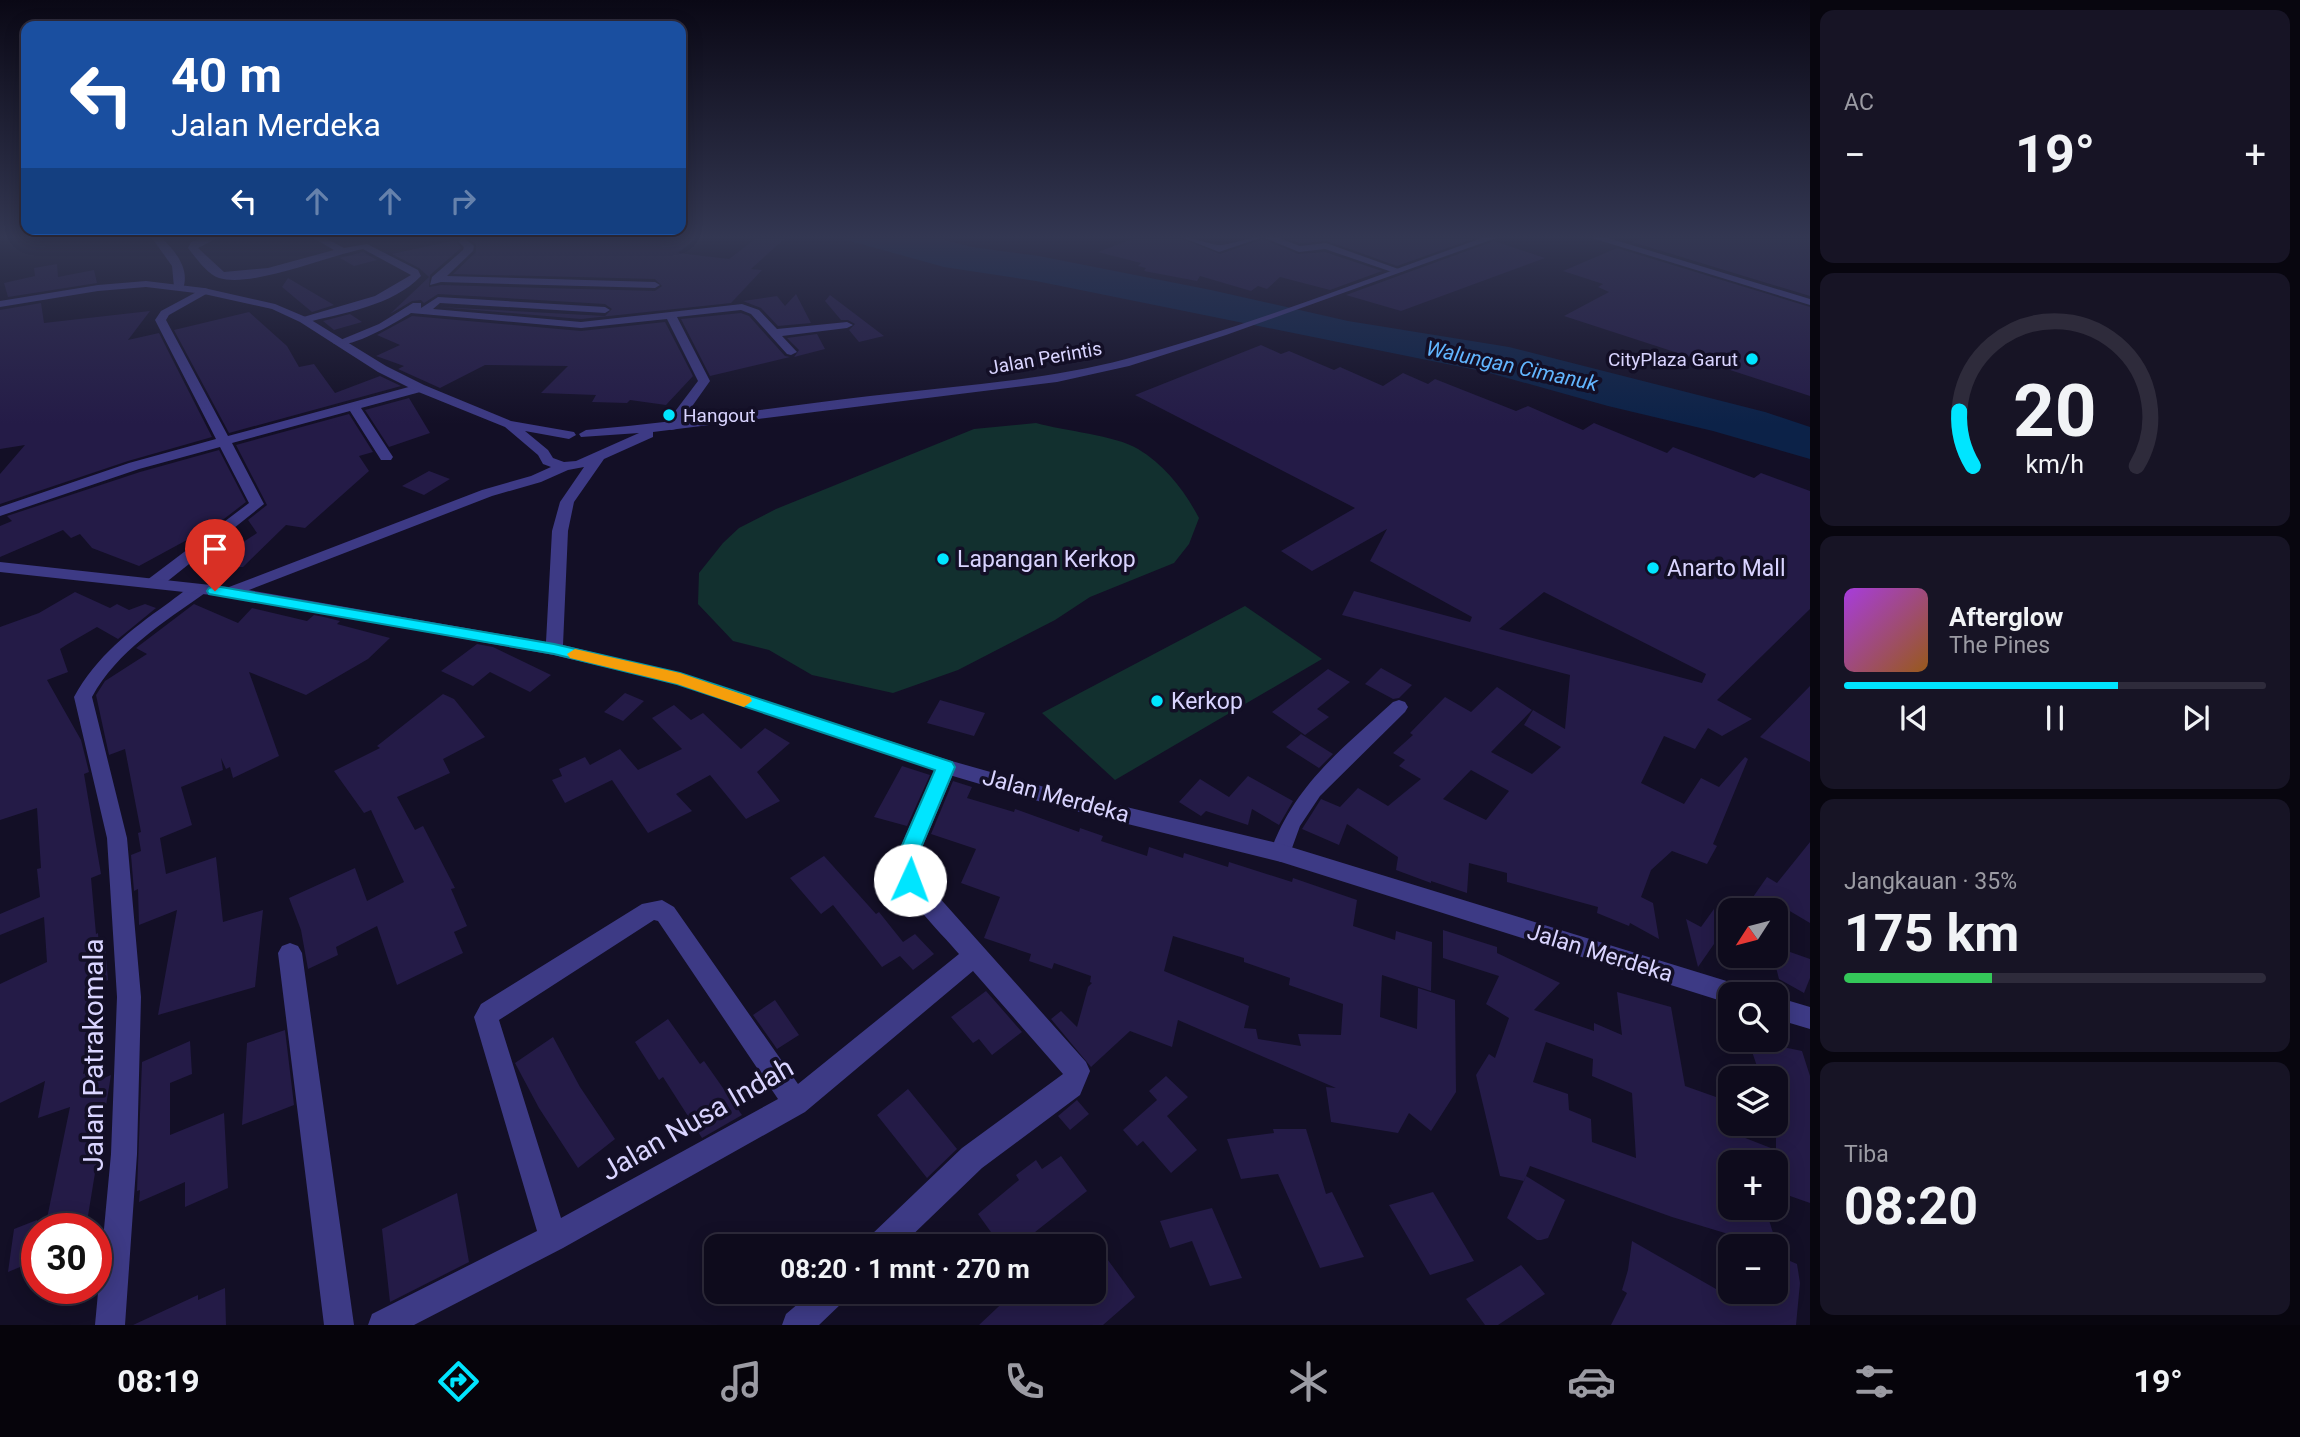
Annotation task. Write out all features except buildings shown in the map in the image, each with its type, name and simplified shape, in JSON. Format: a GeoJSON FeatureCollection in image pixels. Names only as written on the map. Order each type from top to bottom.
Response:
{"type":"FeatureCollection","features":[{"type":"Feature","properties":{"kind":"street"},"geometry":{"type":"LineString","coordinates":[[0,304],[27,300]]}},
{"type":"Feature","properties":{"kind":"street"},"geometry":{"type":"LineString","coordinates":[[153,584],[257,506],[160,320],[165,313],[188,300]]}},
{"type":"Feature","properties":{"kind":"street"},"geometry":{"type":"LineString","coordinates":[[243,300],[275,307],[304,320],[339,343],[420,388],[508,424],[546,457],[567,466]]}},
{"type":"Feature","properties":{"kind":"street"},"geometry":{"type":"LineString","coordinates":[[304,320],[373,300]]}},
{"type":"Feature","properties":{"kind":"street"},"geometry":{"type":"LineString","coordinates":[[339,343],[383,326],[423,300]]}},
{"type":"Feature","properties":{"kind":"street"},"geometry":{"type":"LineString","coordinates":[[424,311],[438,300],[605,310]]}},
{"type":"Feature","properties":{"kind":"street","name":"Jalan Perintis"},"geometry":{"type":"LineString","coordinates":[[508,424],[569,435],[586,434],[1057,378],[1129,362],[1222,333],[1314,300]]}},
{"type":"Feature","properties":{"kind":"street"},"geometry":{"type":"LineString","coordinates":[[410,310],[581,325],[746,307],[755,312],[791,352]]}},
{"type":"Feature","properties":{"kind":"street"},"geometry":{"type":"LineString","coordinates":[[230,592],[487,492],[526,482],[601,455],[668,426],[704,381],[675,328],[671,314]]}},
{"type":"Feature","properties":{"kind":"street"},"geometry":{"type":"LineString","coordinates":[[775,333],[847,325]]}},
{"type":"Feature","properties":{"kind":"street"},"geometry":{"type":"LineString","coordinates":[[0,512],[113,472],[420,388]]}},
{"type":"Feature","properties":{"kind":"street"},"geometry":{"type":"LineString","coordinates":[[353,406],[386,457]]}},
{"type":"Feature","properties":{"kind":"street"},"geometry":{"type":"LineString","coordinates":[[554,649],[559,531],[567,502],[601,455],[605,443],[586,434]]}},
{"type":"Feature","properties":{"kind":"street"},"geometry":{"type":"LineString","coordinates":[[487,492],[546,457],[554,440],[569,435]]}},
{"type":"Feature","properties":{"kind":"street"},"geometry":{"type":"LineString","coordinates":[[567,466],[561,486],[567,502]]}},
{"type":"Feature","properties":{"kind":"street","name":"Jalan Merdeka"},"geometry":{"type":"LineString","coordinates":[[0,567],[230,592],[554,649],[680,679],[946,767],[1055,798],[1281,853],[1718,989]]}},
{"type":"Feature","properties":{"kind":"street","name":"Jalan Patrakomala"},"geometry":{"type":"LineString","coordinates":[[110,1325],[124,1154],[129,997],[117,838],[83,697],[95,674],[149,625],[199,589]]}},
{"type":"Feature","properties":{"kind":"street"},"geometry":{"type":"LineString","coordinates":[[1281,853],[1291,823],[1303,804],[1336,767],[1399,707]]}},
{"type":"Feature","properties":{"kind":"street"},"geometry":{"type":"LineString","coordinates":[[893,1234],[972,1158],[1071,1086],[1077,1071],[910,880],[906,866],[907,857],[946,767]]}},
{"type":"Feature","properties":{"kind":"street"},"geometry":{"type":"LineString","coordinates":[[553,1238],[486,1017],[510,998],[650,911],[662,910],[666,914],[796,1103]]}},
{"type":"Feature","properties":{"kind":"street","name":"Jalan Nusa Indah"},"geometry":{"type":"LineString","coordinates":[[383,1325],[553,1238],[796,1103],[969,961],[971,952]]}},
{"type":"Feature","properties":{"kind":"street"},"geometry":{"type":"LineString","coordinates":[[290,953],[339,1325]]}},
{"type":"Feature","properties":{"kind":"street"},"geometry":{"type":"LineString","coordinates":[[1788,1012],[1810,1018]]}},
{"type":"Feature","properties":{"kind":"street"},"geometry":{"type":"LineString","coordinates":[[797,1325],[819,1304]]}},
{"type":"Feature","properties":{"kind":"green space","name":"Lapangan Kerkop"},"geometry":{"type":"Polygon","coordinates":[[[1036,423],[1128,444],[1148,455],[1165,470],[1199,518],[1189,544],[1174,563],[1090,597],[1055,620],[958,670],[893,693],[812,675],[769,650],[733,641],[698,604],[699,573],[739,528],[776,509],[974,429],[1036,423]]]}},
{"type":"Feature","properties":{"kind":"green space","name":"Kerkop"},"geometry":{"type":"Polygon","coordinates":[[[1245,606],[1322,659],[1115,780],[1042,713],[1245,606]]]}},
{"type":"Feature","properties":{"kind":"water","name":"Walungan Cimanuk"},"geometry":{"type":"Polygon","coordinates":[[[1129,300],[1254,300],[1348,321],[1509,347],[1765,412],[1810,427],[1810,459],[1486,372],[1129,300]]]}},
{"type":"Feature","properties":{"kind":"slow traffic"},"geometry":{"type":"LineString","coordinates":[[575,654],[680,679],[744,701]]}},
{"type":"Feature","properties":{"kind":"place","name":"CityPlaza Garut"},"geometry":{"type":"Point","coordinates":[1752,359]}},
{"type":"Feature","properties":{"kind":"place","name":"Hangout"},"geometry":{"type":"Point","coordinates":[669,415]}},
{"type":"Feature","properties":{"kind":"place","name":"Lapangan Kerkop"},"geometry":{"type":"Point","coordinates":[943,559]}},
{"type":"Feature","properties":{"kind":"place","name":"Anarto Mall"},"geometry":{"type":"Point","coordinates":[1653,568]}},
{"type":"Feature","properties":{"kind":"place","name":"Kerkop"},"geometry":{"type":"Point","coordinates":[1157,701]}},
{"type":"Feature","properties":{"kind":"route"},"geometry":{"type":"LineString","coordinates":[[215,591],[554,649],[680,679],[946,767],[907,857],[906,866],[910,880]]}}]}
